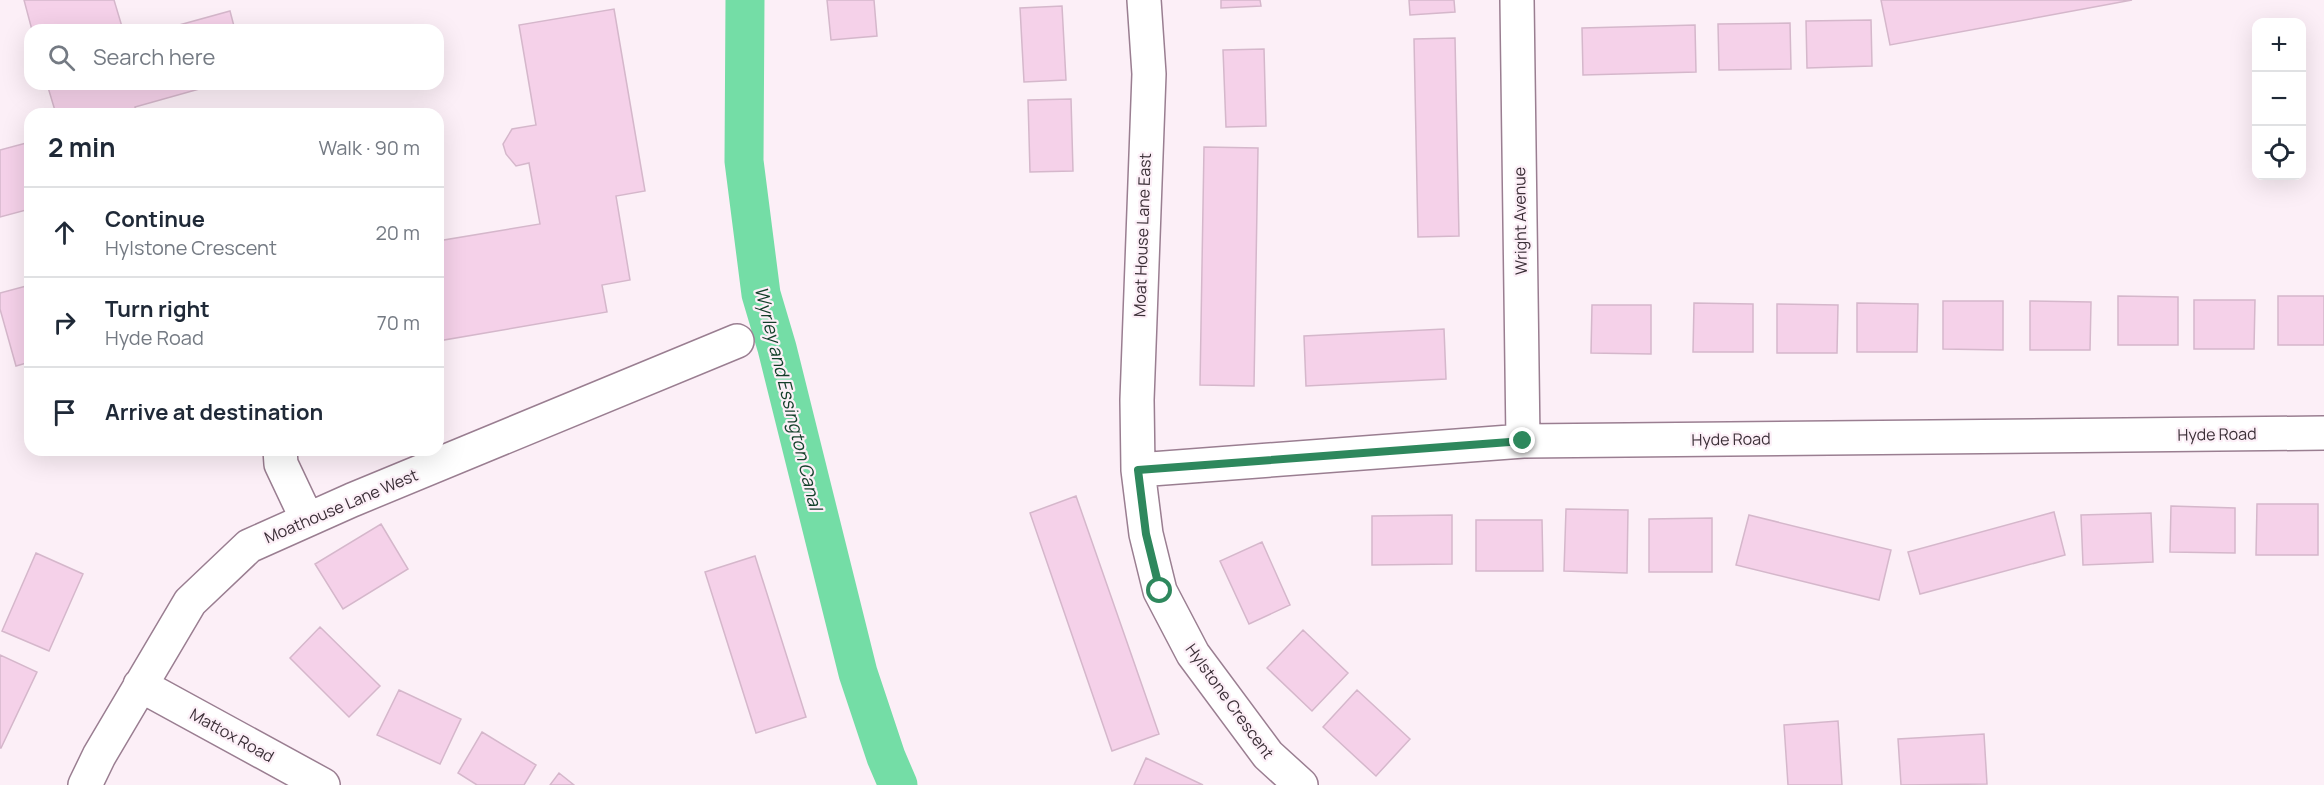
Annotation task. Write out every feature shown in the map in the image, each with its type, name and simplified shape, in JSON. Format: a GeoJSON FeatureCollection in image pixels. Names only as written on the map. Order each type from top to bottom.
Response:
{"type":"FeatureCollection","features":[{"type":"Feature","properties":{"kind":"street","name":"Moat House Lane East"},"geometry":{"type":"LineString","coordinates":[[1138,470],[1137,400],[1141,252],[1149,74],[1144,0]]}},
{"type":"Feature","properties":{"kind":"street","name":"Wright Avenue"},"geometry":{"type":"LineString","coordinates":[[1518,0],[1523,441]]}},
{"type":"Feature","properties":{"kind":"street","name":"Moathouse Lane West"},"geometry":{"type":"LineString","coordinates":[[85,785],[99,756],[190,602],[249,546],[307,519],[737,341]]}},
{"type":"Feature","properties":{"kind":"street","name":"Hyde Road"},"geometry":{"type":"LineString","coordinates":[[1138,470],[1523,441],[2324,433]]}},
{"type":"Feature","properties":{"kind":"street"},"geometry":{"type":"LineString","coordinates":[[280,456],[281,464],[307,519]]}},
{"type":"Feature","properties":{"kind":"street","name":"Hylstone Crescent"},"geometry":{"type":"LineString","coordinates":[[1138,470],[1146,534],[1160,591],[1192,654],[1268,755],[1301,785]]}},
{"type":"Feature","properties":{"kind":"street","name":"Mattox Road"},"geometry":{"type":"LineString","coordinates":[[140,685],[323,785]]}},
{"type":"Feature","properties":{"kind":"building"},"geometry":{"type":"Polygon","coordinates":[[[24,0],[114,0],[121,24],[30,24],[24,0]]]}},
{"type":"Feature","properties":{"kind":"building"},"geometry":{"type":"Polygon","coordinates":[[[827,0],[874,0],[877,36],[831,40],[827,0]]]}},
{"type":"Feature","properties":{"kind":"building"},"geometry":{"type":"Polygon","coordinates":[[[1221,0],[1260,0],[1261,6],[1221,8],[1221,0]]]}},
{"type":"Feature","properties":{"kind":"building"},"geometry":{"type":"Polygon","coordinates":[[[1409,0],[1454,0],[1455,12],[1410,15],[1409,0]]]}},
{"type":"Feature","properties":{"kind":"building"},"geometry":{"type":"Polygon","coordinates":[[[1881,0],[2132,0],[1890,45],[1881,0]]]}},
{"type":"Feature","properties":{"kind":"building"},"geometry":{"type":"Polygon","coordinates":[[[1062,6],[1066,80],[1024,82],[1020,8],[1062,6]]]}},
{"type":"Feature","properties":{"kind":"building"},"geometry":{"type":"Polygon","coordinates":[[[614,9],[645,191],[616,196],[630,280],[602,285],[607,312],[444,340],[444,240],[540,224],[529,163],[516,166],[506,154],[503,144],[512,129],[536,125],[519,25],[614,9]]]}},
{"type":"Feature","properties":{"kind":"building"},"geometry":{"type":"Polygon","coordinates":[[[230,11],[233,24],[183,24],[230,11]]]}},
{"type":"Feature","properties":{"kind":"building"},"geometry":{"type":"Polygon","coordinates":[[[1871,20],[1872,66],[1807,68],[1806,21],[1871,20]]]}},
{"type":"Feature","properties":{"kind":"building"},"geometry":{"type":"Polygon","coordinates":[[[1790,23],[1791,69],[1719,70],[1718,24],[1790,23]]]}},
{"type":"Feature","properties":{"kind":"building"},"geometry":{"type":"Polygon","coordinates":[[[1695,25],[1696,72],[1583,75],[1582,28],[1695,25]]]}},
{"type":"Feature","properties":{"kind":"building"},"geometry":{"type":"Polygon","coordinates":[[[1455,38],[1459,236],[1418,237],[1414,39],[1455,38]]]}},
{"type":"Feature","properties":{"kind":"building"},"geometry":{"type":"Polygon","coordinates":[[[1264,49],[1266,126],[1226,127],[1223,50],[1264,49]]]}},
{"type":"Feature","properties":{"kind":"building"},"geometry":{"type":"Polygon","coordinates":[[[49,90],[196,90],[135,108],[54,108],[49,90]]]}},
{"type":"Feature","properties":{"kind":"building"},"geometry":{"type":"Polygon","coordinates":[[[1071,99],[1073,171],[1030,172],[1028,100],[1071,99]]]}},
{"type":"Feature","properties":{"kind":"building"},"geometry":{"type":"Polygon","coordinates":[[[24,144],[24,211],[0,217],[0,150],[24,144]]]}},
{"type":"Feature","properties":{"kind":"building"},"geometry":{"type":"Polygon","coordinates":[[[1204,147],[1258,148],[1254,386],[1200,385],[1204,147]]]}},
{"type":"Feature","properties":{"kind":"building"},"geometry":{"type":"Polygon","coordinates":[[[24,287],[24,364],[16,366],[0,309],[0,293],[24,287]]]}},
{"type":"Feature","properties":{"kind":"building"},"geometry":{"type":"Polygon","coordinates":[[[2118,296],[2178,297],[2178,345],[2118,345],[2118,296]]]}},
{"type":"Feature","properties":{"kind":"building"},"geometry":{"type":"Polygon","coordinates":[[[2278,296],[2324,296],[2324,345],[2278,345],[2278,296]]]}},
{"type":"Feature","properties":{"kind":"building"},"geometry":{"type":"Polygon","coordinates":[[[2194,300],[2255,300],[2254,349],[2194,349],[2194,300]]]}},
{"type":"Feature","properties":{"kind":"building"},"geometry":{"type":"Polygon","coordinates":[[[1943,301],[2003,301],[2003,350],[1943,349],[1943,301]]]}},
{"type":"Feature","properties":{"kind":"building"},"geometry":{"type":"Polygon","coordinates":[[[2030,301],[2091,302],[2090,350],[2030,350],[2030,301]]]}},
{"type":"Feature","properties":{"kind":"building"},"geometry":{"type":"Polygon","coordinates":[[[1694,303],[1753,304],[1753,352],[1693,352],[1694,303]]]}},
{"type":"Feature","properties":{"kind":"building"},"geometry":{"type":"Polygon","coordinates":[[[1857,303],[1918,304],[1917,352],[1857,352],[1857,303]]]}},
{"type":"Feature","properties":{"kind":"building"},"geometry":{"type":"Polygon","coordinates":[[[1777,304],[1838,305],[1837,353],[1777,353],[1777,304]]]}},
{"type":"Feature","properties":{"kind":"building"},"geometry":{"type":"Polygon","coordinates":[[[1592,305],[1651,305],[1651,354],[1591,353],[1592,305]]]}},
{"type":"Feature","properties":{"kind":"building"},"geometry":{"type":"Polygon","coordinates":[[[1444,329],[1446,379],[1306,386],[1304,336],[1444,329]]]}},
{"type":"Feature","properties":{"kind":"building"},"geometry":{"type":"Polygon","coordinates":[[[1076,496],[1159,734],[1112,751],[1030,513],[1076,496]]]}},
{"type":"Feature","properties":{"kind":"building"},"geometry":{"type":"Polygon","coordinates":[[[2257,504],[2318,504],[2318,555],[2256,555],[2257,504]]]}},
{"type":"Feature","properties":{"kind":"building"},"geometry":{"type":"Polygon","coordinates":[[[2171,506],[2235,508],[2235,553],[2170,552],[2171,506]]]}},
{"type":"Feature","properties":{"kind":"building"},"geometry":{"type":"Polygon","coordinates":[[[1566,509],[1628,510],[1627,573],[1564,571],[1566,509]]]}},
{"type":"Feature","properties":{"kind":"building"},"geometry":{"type":"Polygon","coordinates":[[[2054,512],[2065,555],[1920,594],[1908,552],[2054,512]]]}},
{"type":"Feature","properties":{"kind":"building"},"geometry":{"type":"Polygon","coordinates":[[[2151,513],[2153,562],[2083,565],[2081,515],[2151,513]]]}},
{"type":"Feature","properties":{"kind":"building"},"geometry":{"type":"Polygon","coordinates":[[[1452,515],[1452,564],[1372,565],[1372,516],[1452,515]]]}},
{"type":"Feature","properties":{"kind":"building"},"geometry":{"type":"Polygon","coordinates":[[[1749,515],[1891,550],[1879,600],[1736,565],[1749,515]]]}},
{"type":"Feature","properties":{"kind":"building"},"geometry":{"type":"Polygon","coordinates":[[[1712,518],[1712,572],[1649,572],[1649,519],[1712,518]]]}},
{"type":"Feature","properties":{"kind":"building"},"geometry":{"type":"Polygon","coordinates":[[[1476,520],[1542,520],[1543,571],[1476,571],[1476,520]]]}},
{"type":"Feature","properties":{"kind":"building"},"geometry":{"type":"Polygon","coordinates":[[[381,524],[408,569],[343,609],[315,564],[381,524]]]}},
{"type":"Feature","properties":{"kind":"building"},"geometry":{"type":"Polygon","coordinates":[[[1262,542],[1290,605],[1249,624],[1220,561],[1262,542]]]}},
{"type":"Feature","properties":{"kind":"building"},"geometry":{"type":"Polygon","coordinates":[[[36,553],[83,574],[49,651],[2,631],[36,553]]]}},
{"type":"Feature","properties":{"kind":"building"},"geometry":{"type":"Polygon","coordinates":[[[755,556],[806,717],[756,733],[705,572],[755,556]]]}},
{"type":"Feature","properties":{"kind":"building"},"geometry":{"type":"Polygon","coordinates":[[[320,627],[380,686],[349,717],[290,658],[320,627]]]}},
{"type":"Feature","properties":{"kind":"building"},"geometry":{"type":"Polygon","coordinates":[[[1303,630],[1348,673],[1312,711],[1267,668],[1303,630]]]}},
{"type":"Feature","properties":{"kind":"building"},"geometry":{"type":"Polygon","coordinates":[[[0,655],[37,672],[1,748],[0,748],[0,655]]]}},
{"type":"Feature","properties":{"kind":"building"},"geometry":{"type":"Polygon","coordinates":[[[399,690],[461,719],[440,764],[377,735],[399,690]]]}},
{"type":"Feature","properties":{"kind":"building"},"geometry":{"type":"Polygon","coordinates":[[[1357,690],[1410,739],[1376,776],[1323,727],[1357,690]]]}},
{"type":"Feature","properties":{"kind":"building"},"geometry":{"type":"Polygon","coordinates":[[[1838,721],[1842,785],[1788,785],[1784,725],[1838,721]]]}},
{"type":"Feature","properties":{"kind":"building"},"geometry":{"type":"Polygon","coordinates":[[[482,732],[536,765],[524,785],[477,785],[458,773],[482,732]]]}},
{"type":"Feature","properties":{"kind":"building"},"geometry":{"type":"Polygon","coordinates":[[[1984,734],[1987,784],[1901,785],[1898,739],[1984,734]]]}},
{"type":"Feature","properties":{"kind":"building"},"geometry":{"type":"Polygon","coordinates":[[[1146,758],[1203,785],[1134,785],[1146,758]]]}},
{"type":"Feature","properties":{"kind":"building"},"geometry":{"type":"Polygon","coordinates":[[[559,773],[574,785],[550,785],[559,773]]]}},
{"type":"Feature","properties":{"kind":"waterway","name":"Wyrley and Essington Canal"},"geometry":{"type":"LineString","coordinates":[[745,0],[744,161],[761,294],[777,348],[858,673],[886,757],[898,785]]}},
{"type":"Feature","properties":{"kind":"route"},"geometry":{"type":"LineString","coordinates":[[1160,591],[1146,534],[1138,470],[1523,441]]}}]}
